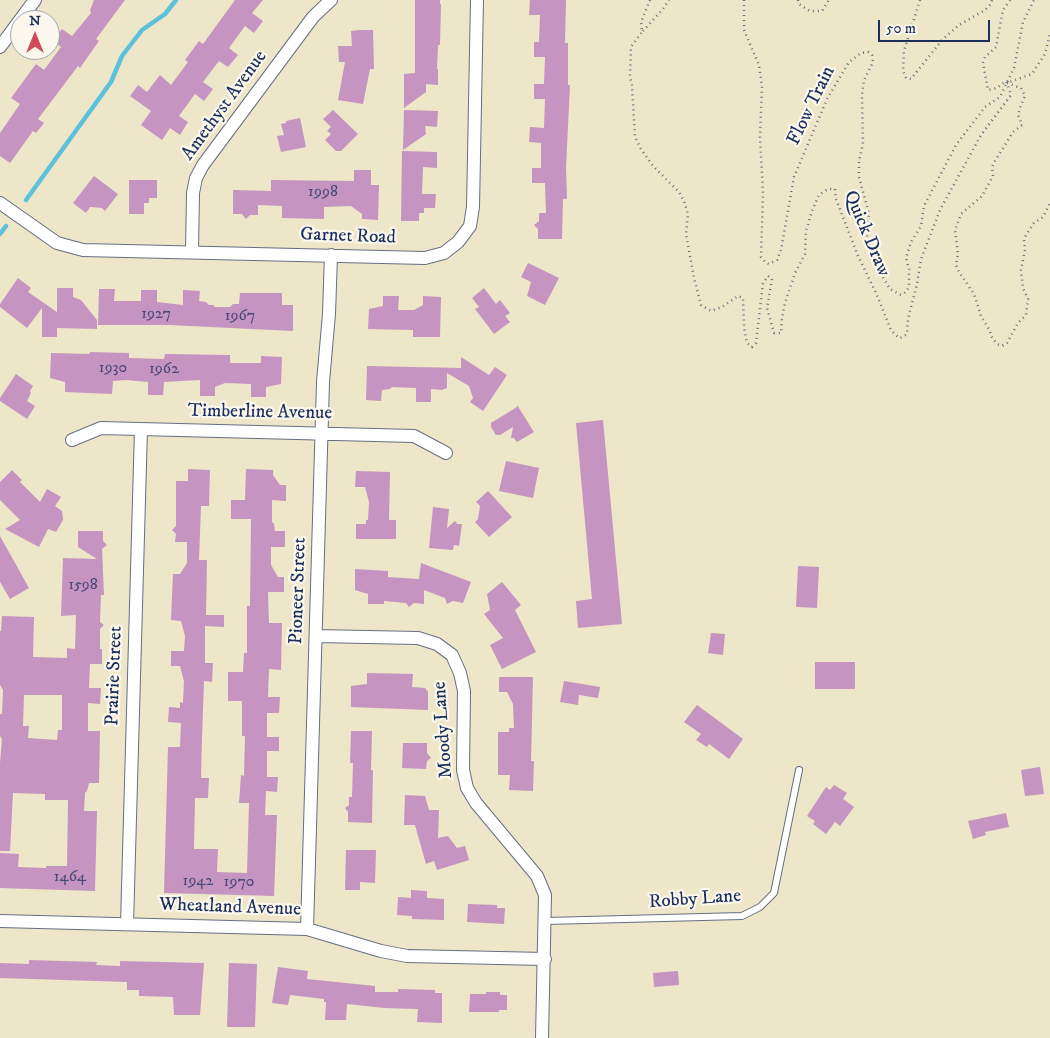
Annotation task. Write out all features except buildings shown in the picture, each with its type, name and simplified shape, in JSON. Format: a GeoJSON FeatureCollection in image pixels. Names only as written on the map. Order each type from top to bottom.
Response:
{"type":"FeatureCollection","features":[{"type":"Feature","properties":{"kind":"street","name":"Amethyst Avenue"},"geometry":{"type":"LineString","coordinates":[[192,252],[194,193],[196,178],[202,165],[313,17],[331,0]]}},
{"type":"Feature","properties":{"kind":"street","name":"Garnet Road"},"geometry":{"type":"LineString","coordinates":[[0,203],[57,243],[83,250],[425,258],[444,253],[458,242],[470,226],[473,207],[478,0]]}},
{"type":"Feature","properties":{"kind":"street"},"geometry":{"type":"LineString","coordinates":[[1,45],[10,33]]}},
{"type":"Feature","properties":{"kind":"street","name":"Pioneer Street"},"geometry":{"type":"LineString","coordinates":[[307,929],[323,382],[329,314],[331,255]]}},
{"type":"Feature","properties":{"kind":"street","name":"Timberline Avenue"},"geometry":{"type":"LineString","coordinates":[[72,440],[101,428],[414,436],[446,453]]}},
{"type":"Feature","properties":{"kind":"street","name":"Prairie Street"},"geometry":{"type":"LineString","coordinates":[[127,924],[141,429]]}},
{"type":"Feature","properties":{"kind":"street","name":"Moody Lane"},"geometry":{"type":"LineString","coordinates":[[316,636],[418,638],[437,644],[452,655],[460,673],[464,691],[463,770],[467,788],[476,803],[538,876],[545,896],[546,921],[542,1038]]}},
{"type":"Feature","properties":{"kind":"street","name":"Wheatland Avenue"},"geometry":{"type":"LineString","coordinates":[[0,921],[307,929],[381,951],[406,956],[544,959]]}},
{"type":"Feature","properties":{"kind":"lane","name":"Robby Lane"},"geometry":{"type":"LineString","coordinates":[[546,921],[742,916],[760,907],[774,893],[799,770]]}},
{"type":"Feature","properties":{"kind":"path","name":"Quick Draw"},"geometry":{"type":"LineString","coordinates":[[650,0],[641,22],[642,32],[631,47],[630,76],[635,137],[653,166],[679,192],[684,201],[688,214],[686,234],[701,305],[712,311],[722,307],[738,296],[743,298],[744,327],[747,343],[752,347],[756,343],[763,283],[768,276],[772,279],[767,308],[774,333],[781,333],[785,303],[795,273],[805,254],[806,231],[812,211],[819,195],[828,189],[834,189],[858,256],[891,330],[899,338],[907,334],[908,319],[921,259],[937,218],[981,135],[1011,95],[1007,83]]}},
{"type":"Feature","properties":{"kind":"path"},"geometry":{"type":"LineString","coordinates":[[642,32],[669,0]]}},
{"type":"Feature","properties":{"kind":"path","name":"Flow Train"},"geometry":{"type":"LineString","coordinates":[[744,0],[744,30],[759,65],[762,86],[760,137],[763,193],[761,257],[769,264],[776,260],[781,250],[794,177],[827,99],[854,58],[860,53],[868,52],[872,55],[873,62],[864,80],[862,95],[862,144],[859,161],[859,177],[869,214],[866,230],[868,241],[881,274],[890,289],[901,295],[909,287],[910,269],[906,258],[911,242],[921,226],[924,206],[956,145],[985,107],[1000,97],[1007,83]]}},
{"type":"Feature","properties":{"kind":"path"},"geometry":{"type":"LineString","coordinates":[[798,0],[799,4],[810,11],[822,11],[829,0]]}},
{"type":"Feature","properties":{"kind":"path"},"geometry":{"type":"LineString","coordinates":[[920,0],[904,51],[903,72],[906,78],[911,79],[942,40],[959,24],[985,10],[992,0]]}},
{"type":"Feature","properties":{"kind":"path"},"geometry":{"type":"LineString","coordinates":[[1010,0],[1003,10],[996,47],[985,57],[983,63],[988,90],[1032,74],[1045,54],[1050,34]]}},
{"type":"Feature","properties":{"kind":"path"},"geometry":{"type":"LineString","coordinates":[[1007,83],[1008,77],[1014,68],[1023,22],[1034,0]]}},
{"type":"Feature","properties":{"kind":"path"},"geometry":{"type":"LineString","coordinates":[[1007,83],[1021,88],[1026,96],[1018,115],[1022,125],[1013,132],[992,167],[993,176],[982,196],[961,214],[955,230],[958,254],[956,265],[974,294],[981,316],[991,336],[997,344],[1002,346],[1007,343],[1018,324],[1026,315],[1028,299],[1023,288],[1021,270],[1026,235],[1034,223],[1043,217],[1050,203]]}},
{"type":"Feature","properties":{"kind":"waterway"},"geometry":{"type":"LineString","coordinates":[[26,200],[111,82],[122,56],[142,30],[165,14],[176,0]]}},
{"type":"Feature","properties":{"kind":"waterway"},"geometry":{"type":"LineString","coordinates":[[0,234],[6,226]]}}]}
